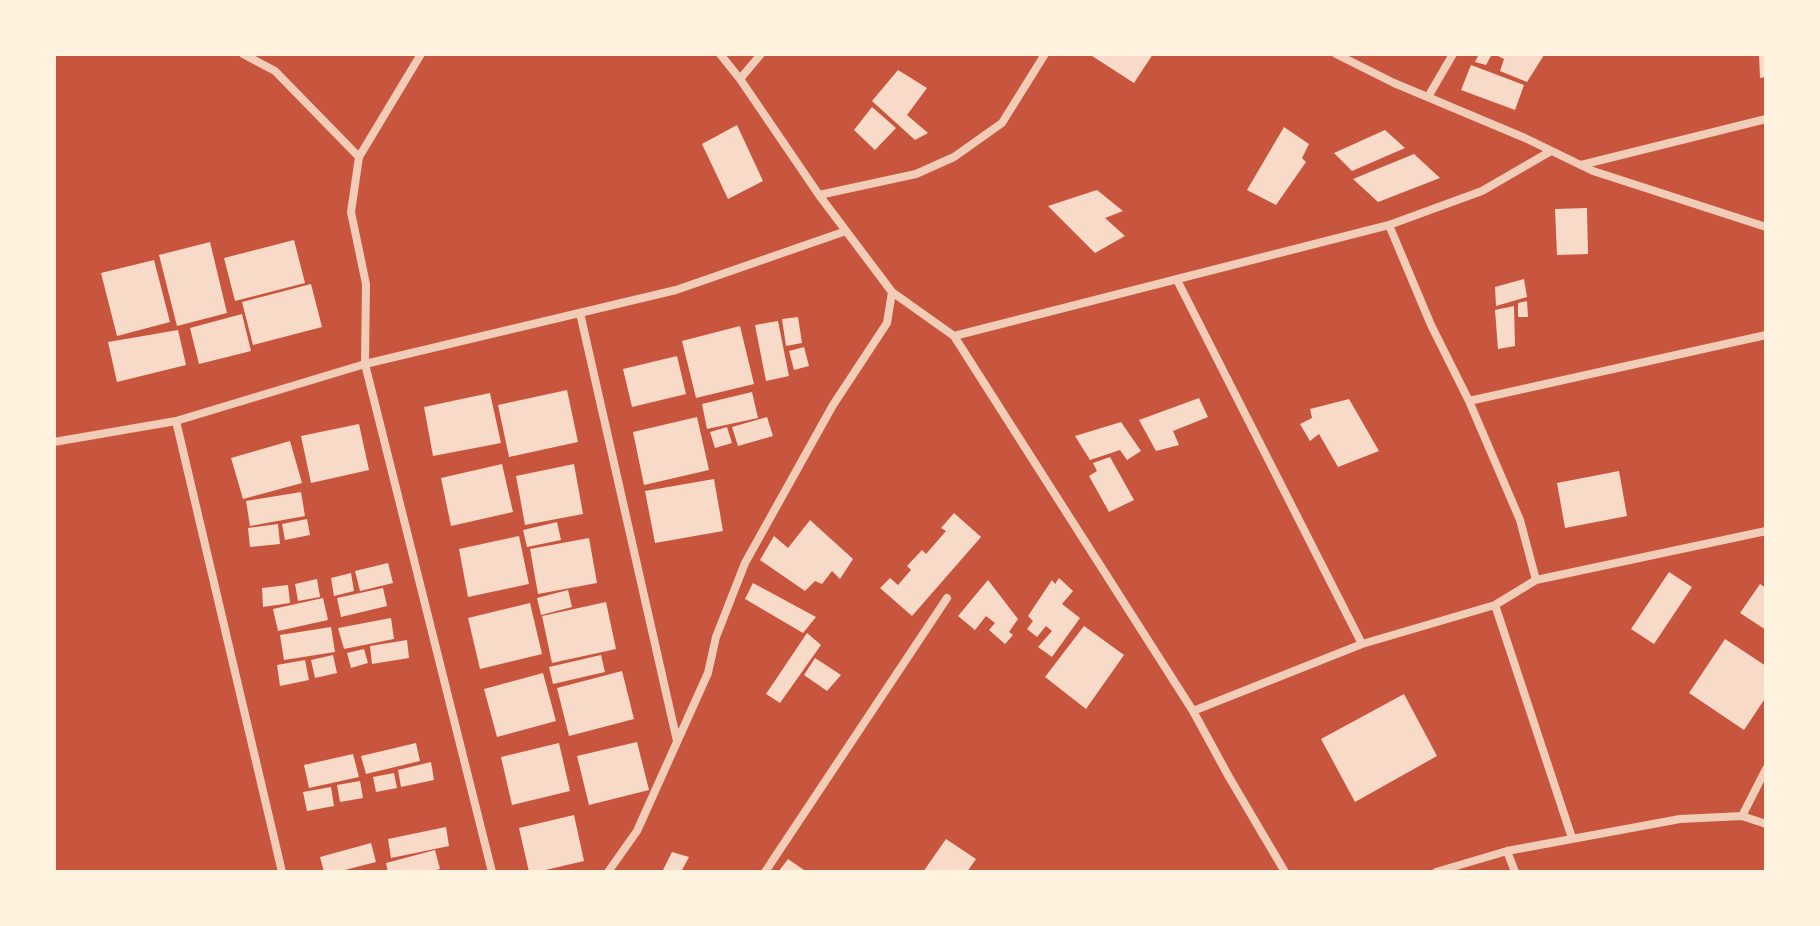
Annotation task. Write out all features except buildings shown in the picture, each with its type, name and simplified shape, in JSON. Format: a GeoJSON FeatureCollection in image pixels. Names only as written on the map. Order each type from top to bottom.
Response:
{"type":"FeatureCollection","features":[{"type":"Feature","properties":{"kind":"street"},"geometry":{"type":"LineString","coordinates":[[243,54],[275,71],[359,157]]}},
{"type":"Feature","properties":{"kind":"street"},"geometry":{"type":"LineString","coordinates":[[421,54],[359,157],[351,212],[366,284],[365,364],[492,872]]}},
{"type":"Feature","properties":{"kind":"street"},"geometry":{"type":"LineString","coordinates":[[720,54],[892,292],[954,336],[1193,711],[1285,872]]}},
{"type":"Feature","properties":{"kind":"street"},"geometry":{"type":"LineString","coordinates":[[740,79],[761,54]]}},
{"type":"Feature","properties":{"kind":"street"},"geometry":{"type":"LineString","coordinates":[[819,195],[916,174],[954,157],[1002,123],[1045,54]]}},
{"type":"Feature","properties":{"kind":"street"},"geometry":{"type":"LineString","coordinates":[[1336,54],[1593,171],[1766,227]]}},
{"type":"Feature","properties":{"kind":"street"},"geometry":{"type":"LineString","coordinates":[[1428,97],[1453,54]]}},
{"type":"Feature","properties":{"kind":"street"},"geometry":{"type":"LineString","coordinates":[[1581,165],[1766,119]]}},
{"type":"Feature","properties":{"kind":"street"},"geometry":{"type":"LineString","coordinates":[[954,336],[1389,225],[1482,191],[1551,151]]}},
{"type":"Feature","properties":{"kind":"street"},"geometry":{"type":"LineString","coordinates":[[1389,225],[1520,520],[1536,580]]}},
{"type":"Feature","properties":{"kind":"street"},"geometry":{"type":"LineString","coordinates":[[54,442],[176,421],[365,364],[676,290],[846,231]]}},
{"type":"Feature","properties":{"kind":"street"},"geometry":{"type":"LineString","coordinates":[[1177,280],[1362,644]]}},
{"type":"Feature","properties":{"kind":"street"},"geometry":{"type":"LineString","coordinates":[[608,872],[637,831],[708,673],[716,637],[745,563],[833,405],[887,323],[892,292]]}},
{"type":"Feature","properties":{"kind":"street"},"geometry":{"type":"LineString","coordinates":[[580,313],[677,742]]}},
{"type":"Feature","properties":{"kind":"street"},"geometry":{"type":"LineString","coordinates":[[1469,401],[1766,335]]}},
{"type":"Feature","properties":{"kind":"street"},"geometry":{"type":"LineString","coordinates":[[176,421],[282,872]]}},
{"type":"Feature","properties":{"kind":"street"},"geometry":{"type":"LineString","coordinates":[[1193,711],[1362,644],[1495,605],[1536,580],[1766,531]]}},
{"type":"Feature","properties":{"kind":"street"},"geometry":{"type":"LineString","coordinates":[[765,872],[947,598]]}},
{"type":"Feature","properties":{"kind":"street"},"geometry":{"type":"LineString","coordinates":[[1495,605],[1572,838]]}},
{"type":"Feature","properties":{"kind":"street"},"geometry":{"type":"LineString","coordinates":[[1742,816],[1766,769]]}},
{"type":"Feature","properties":{"kind":"street"},"geometry":{"type":"LineString","coordinates":[[1436,872],[1507,851],[1680,819],[1742,816],[1766,824]]}},
{"type":"Feature","properties":{"kind":"street"},"geometry":{"type":"LineString","coordinates":[[1507,851],[1515,872]]}}]}
